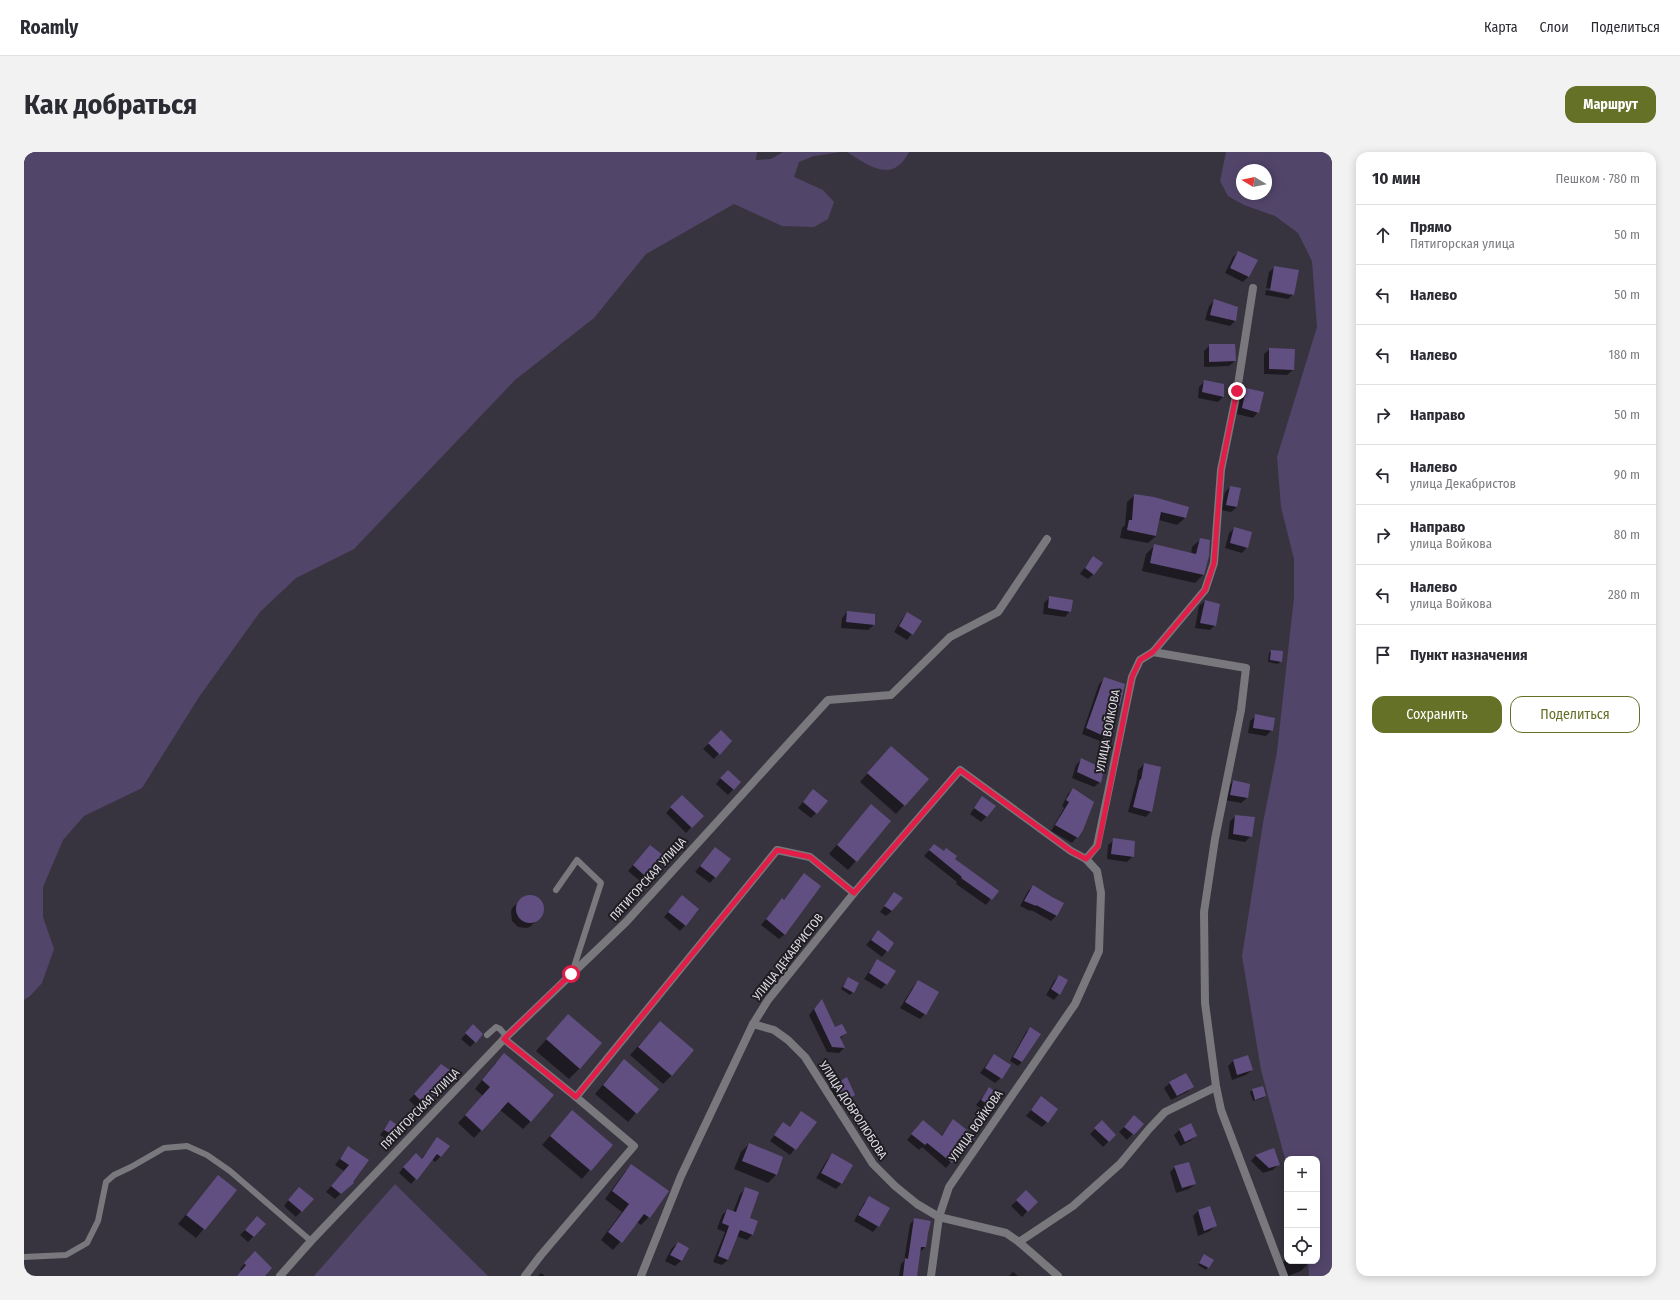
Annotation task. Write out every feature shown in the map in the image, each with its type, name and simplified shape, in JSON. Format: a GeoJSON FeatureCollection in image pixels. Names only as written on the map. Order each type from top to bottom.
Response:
{"type":"FeatureCollection","features":[{"type":"Feature","properties":{"kind":"street","name":"УЛИЦА ВОЙКОВА"},"geometry":{"type":"LineString","coordinates":[[931,1276],[939,1217],[949,1187],[1075,1004],[1099,951],[1101,893],[1097,871],[1086,859],[1098,846],[1132,677],[1140,660],[1153,652],[1205,590],[1214,563],[1221,470],[1237,391],[1253,288]]}},
{"type":"Feature","properties":{"kind":"street","name":"ПЯТИГОРСКАЯ УЛИЦА"},"geometry":{"type":"LineString","coordinates":[[280,1276],[311,1240],[505,1037],[626,922],[828,700],[891,695],[950,637],[998,612],[1047,539]]}},
{"type":"Feature","properties":{"kind":"street"},"geometry":{"type":"LineString","coordinates":[[1153,652],[1246,668],[1241,710],[1216,839],[1204,912],[1205,1003],[1216,1087],[1221,1110],[1284,1276]]}},
{"type":"Feature","properties":{"kind":"street","name":"УЛИЦА ДЕКАБРИСТОВ"},"geometry":{"type":"LineString","coordinates":[[641,1276],[681,1176],[753,1024],[768,1000],[854,893],[960,770],[1071,851],[1086,859]]}},
{"type":"Feature","properties":{"kind":"street"},"geometry":{"type":"LineString","coordinates":[[576,1097],[777,850],[810,857],[854,893]]}},
{"type":"Feature","properties":{"kind":"street","name":"УЛИЦА ДОБРОЛЮБОВА"},"geometry":{"type":"LineString","coordinates":[[753,1024],[774,1030],[788,1040],[805,1058],[873,1164],[894,1186],[916,1204],[939,1217],[1006,1233],[1058,1276]]}},
{"type":"Feature","properties":{"kind":"street"},"geometry":{"type":"LineString","coordinates":[[505,1037],[634,1146],[541,1255],[525,1276]]}},
{"type":"Feature","properties":{"kind":"street"},"geometry":{"type":"LineString","coordinates":[[1018,1242],[1073,1206],[1120,1164],[1165,1112],[1216,1087]]}},
{"type":"Feature","properties":{"kind":"lane"},"geometry":{"type":"LineString","coordinates":[[556,890],[577,860],[601,883],[571,974]]}},
{"type":"Feature","properties":{"kind":"lane"},"geometry":{"type":"LineString","coordinates":[[486,1035],[496,1027],[500,1029],[505,1037]]}},
{"type":"Feature","properties":{"kind":"lane"},"geometry":{"type":"LineString","coordinates":[[24,1257],[66,1255],[87,1243],[98,1221],[106,1182],[114,1175],[164,1148],[187,1146],[208,1155],[230,1171],[311,1240]]}},
{"type":"Feature","properties":{"kind":"shaded area"},"geometry":{"type":"Polygon","coordinates":[[[24,152],[757,152],[756,160],[771,159],[783,152],[840,152],[814,156],[799,162],[794,177],[823,190],[834,202],[828,219],[814,227],[782,226],[734,204],[646,254],[594,318],[515,380],[354,549],[296,578],[260,612],[199,697],[142,788],[84,816],[63,840],[43,887],[43,917],[54,949],[42,983],[30,996],[24,1000],[24,152]]]}},
{"type":"Feature","properties":{"kind":"shaded area"},"geometry":{"type":"Polygon","coordinates":[[[847,152],[909,152],[903,162],[888,170],[872,167],[847,152]]]}},
{"type":"Feature","properties":{"kind":"shaded area"},"geometry":{"type":"Polygon","coordinates":[[[1226,152],[1332,152],[1332,1276],[1309,1276],[1308,1264],[1320,1264],[1320,1156],[1284,1156],[1261,1070],[1242,956],[1263,823],[1277,752],[1294,597],[1294,559],[1281,507],[1277,457],[1317,327],[1312,261],[1298,233],[1275,216],[1244,205],[1228,196],[1220,181],[1226,152]]]}},
{"type":"Feature","properties":{"kind":"shaded area"},"geometry":{"type":"Polygon","coordinates":[[[395,1184],[488,1276],[314,1276],[395,1184]]]}},
{"type":"Feature","properties":{"kind":"building"},"geometry":{"type":"Polygon","coordinates":[[[1238,251],[1258,260],[1249,277],[1230,268],[1238,251]]]}},
{"type":"Feature","properties":{"kind":"building"},"geometry":{"type":"Polygon","coordinates":[[[1274,266],[1299,270],[1294,295],[1270,290],[1274,266]]]}},
{"type":"Feature","properties":{"kind":"building"},"geometry":{"type":"Polygon","coordinates":[[[1214,299],[1238,307],[1236,321],[1210,315],[1214,299]]]}},
{"type":"Feature","properties":{"kind":"building"},"geometry":{"type":"Polygon","coordinates":[[[1209,344],[1235,344],[1236,361],[1209,362],[1209,344]]]}},
{"type":"Feature","properties":{"kind":"building"},"geometry":{"type":"Polygon","coordinates":[[[1269,348],[1295,349],[1294,370],[1269,369],[1269,348]]]}},
{"type":"Feature","properties":{"kind":"building"},"geometry":{"type":"Polygon","coordinates":[[[1204,380],[1224,384],[1224,397],[1202,392],[1204,380]]]}},
{"type":"Feature","properties":{"kind":"building"},"geometry":{"type":"Polygon","coordinates":[[[1246,388],[1264,392],[1259,413],[1242,408],[1246,388]]]}},
{"type":"Feature","properties":{"kind":"building"},"geometry":{"type":"Polygon","coordinates":[[[1230,486],[1241,488],[1237,507],[1226,505],[1230,486]]]}},
{"type":"Feature","properties":{"kind":"building"},"geometry":{"type":"Polygon","coordinates":[[[1134,494],[1154,497],[1189,507],[1186,518],[1161,512],[1156,536],[1127,530],[1129,520],[1132,520],[1134,494]]]}},
{"type":"Feature","properties":{"kind":"building"},"geometry":{"type":"Polygon","coordinates":[[[1234,527],[1252,532],[1248,548],[1230,543],[1234,527]]]}},
{"type":"Feature","properties":{"kind":"building"},"geometry":{"type":"Polygon","coordinates":[[[1200,538],[1210,540],[1209,556],[1204,575],[1150,563],[1154,544],[1196,554],[1200,538]]]}},
{"type":"Feature","properties":{"kind":"building"},"geometry":{"type":"Polygon","coordinates":[[[1093,556],[1103,563],[1094,575],[1085,568],[1093,556]]]}},
{"type":"Feature","properties":{"kind":"building"},"geometry":{"type":"Polygon","coordinates":[[[1049,596],[1073,600],[1071,612],[1048,608],[1049,596]]]}},
{"type":"Feature","properties":{"kind":"building"},"geometry":{"type":"Polygon","coordinates":[[[1205,600],[1220,604],[1216,626],[1200,623],[1205,600]]]}},
{"type":"Feature","properties":{"kind":"building"},"geometry":{"type":"Polygon","coordinates":[[[847,611],[875,614],[875,625],[846,622],[847,611]]]}},
{"type":"Feature","properties":{"kind":"building"},"geometry":{"type":"Polygon","coordinates":[[[907,612],[922,621],[913,635],[899,626],[907,612]]]}},
{"type":"Feature","properties":{"kind":"building"},"geometry":{"type":"Polygon","coordinates":[[[1271,650],[1283,651],[1282,662],[1270,660],[1271,650]]]}},
{"type":"Feature","properties":{"kind":"building"},"geometry":{"type":"Polygon","coordinates":[[[1104,677],[1125,684],[1120,706],[1118,705],[1106,737],[1086,728],[1104,677]]]}},
{"type":"Feature","properties":{"kind":"building"},"geometry":{"type":"Polygon","coordinates":[[[1255,714],[1275,718],[1273,731],[1253,728],[1255,714]]]}},
{"type":"Feature","properties":{"kind":"building"},"geometry":{"type":"Polygon","coordinates":[[[721,730],[732,741],[720,755],[708,743],[721,730]]]}},
{"type":"Feature","properties":{"kind":"building"},"geometry":{"type":"Polygon","coordinates":[[[891,746],[929,779],[905,806],[867,773],[891,746]]]}},
{"type":"Feature","properties":{"kind":"building"},"geometry":{"type":"Polygon","coordinates":[[[1081,758],[1104,769],[1101,783],[1077,772],[1081,758]]]}},
{"type":"Feature","properties":{"kind":"building"},"geometry":{"type":"Polygon","coordinates":[[[1144,763],[1161,767],[1152,812],[1133,807],[1140,779],[1141,780],[1144,763]]]}},
{"type":"Feature","properties":{"kind":"building"},"geometry":{"type":"Polygon","coordinates":[[[728,770],[741,782],[734,790],[720,778],[728,770]]]}},
{"type":"Feature","properties":{"kind":"building"},"geometry":{"type":"Polygon","coordinates":[[[1233,780],[1250,784],[1248,798],[1230,795],[1233,780]]]}},
{"type":"Feature","properties":{"kind":"building"},"geometry":{"type":"Polygon","coordinates":[[[1073,788],[1094,802],[1083,830],[1078,838],[1055,825],[1069,802],[1066,800],[1073,788]]]}},
{"type":"Feature","properties":{"kind":"building"},"geometry":{"type":"Polygon","coordinates":[[[813,789],[828,801],[817,814],[803,802],[813,789]]]}},
{"type":"Feature","properties":{"kind":"building"},"geometry":{"type":"Polygon","coordinates":[[[682,795],[704,816],[692,828],[670,807],[682,795]]]}},
{"type":"Feature","properties":{"kind":"building"},"geometry":{"type":"Polygon","coordinates":[[[982,796],[996,806],[987,817],[974,808],[982,796]]]}},
{"type":"Feature","properties":{"kind":"building"},"geometry":{"type":"Polygon","coordinates":[[[871,804],[891,821],[857,862],[837,845],[871,804]]]}},
{"type":"Feature","properties":{"kind":"building"},"geometry":{"type":"Polygon","coordinates":[[[1235,815],[1255,817],[1252,837],[1233,834],[1235,815]]]}},
{"type":"Feature","properties":{"kind":"building"},"geometry":{"type":"Polygon","coordinates":[[[1113,838],[1135,841],[1134,857],[1111,854],[1113,838]]]}},
{"type":"Feature","properties":{"kind":"building"},"geometry":{"type":"Polygon","coordinates":[[[934,844],[944,851],[946,848],[957,856],[955,859],[999,891],[992,900],[961,878],[962,877],[929,850],[934,844]]]}},
{"type":"Feature","properties":{"kind":"building"},"geometry":{"type":"Polygon","coordinates":[[[650,845],[664,856],[646,877],[633,865],[650,845]]]}},
{"type":"Feature","properties":{"kind":"building"},"geometry":{"type":"Polygon","coordinates":[[[715,847],[731,859],[716,878],[700,866],[715,847]]]}},
{"type":"Feature","properties":{"kind":"building"},"geometry":{"type":"Polygon","coordinates":[[[804,873],[821,886],[785,935],[766,919],[782,898],[784,900],[804,873]]]}},
{"type":"Feature","properties":{"kind":"building"},"geometry":{"type":"Polygon","coordinates":[[[1033,885],[1064,903],[1057,916],[1036,905],[1024,901],[1033,885]]]}},
{"type":"Feature","properties":{"kind":"building"},"geometry":{"type":"Polygon","coordinates":[[[894,892],[903,898],[892,911],[884,906],[894,892]]]}},
{"type":"Feature","properties":{"kind":"building"},"geometry":{"type":"Polygon","coordinates":[[[530,895],[540,899],[544,909],[540,919],[530,923],[520,919],[516,909],[520,899],[530,895]]]}},
{"type":"Feature","properties":{"kind":"building"},"geometry":{"type":"Polygon","coordinates":[[[682,895],[699,909],[686,926],[668,912],[682,895]]]}},
{"type":"Feature","properties":{"kind":"building"},"geometry":{"type":"Polygon","coordinates":[[[878,930],[894,943],[888,952],[871,940],[878,930]]]}},
{"type":"Feature","properties":{"kind":"building"},"geometry":{"type":"Polygon","coordinates":[[[877,959],[896,971],[887,985],[869,973],[877,959]]]}},
{"type":"Feature","properties":{"kind":"building"},"geometry":{"type":"Polygon","coordinates":[[[1059,975],[1068,980],[1060,995],[1051,989],[1059,975]]]}},
{"type":"Feature","properties":{"kind":"building"},"geometry":{"type":"Polygon","coordinates":[[[848,977],[859,983],[854,993],[843,987],[848,977]]]}},
{"type":"Feature","properties":{"kind":"building"},"geometry":{"type":"Polygon","coordinates":[[[918,980],[939,992],[926,1015],[905,1002],[918,980]]]}},
{"type":"Feature","properties":{"kind":"building"},"geometry":{"type":"Polygon","coordinates":[[[822,999],[835,1027],[842,1024],[847,1033],[840,1037],[845,1048],[832,1047],[814,1009],[822,999]]]}},
{"type":"Feature","properties":{"kind":"building"},"geometry":{"type":"Polygon","coordinates":[[[568,1014],[602,1043],[580,1069],[546,1039],[568,1014]]]}},
{"type":"Feature","properties":{"kind":"building"},"geometry":{"type":"Polygon","coordinates":[[[660,1021],[694,1050],[672,1076],[638,1047],[660,1021]]]}},
{"type":"Feature","properties":{"kind":"building"},"geometry":{"type":"Polygon","coordinates":[[[473,1024],[483,1034],[476,1043],[465,1033],[473,1024]]]}},
{"type":"Feature","properties":{"kind":"building"},"geometry":{"type":"Polygon","coordinates":[[[1030,1027],[1041,1034],[1022,1062],[1013,1057],[1030,1027]]]}},
{"type":"Feature","properties":{"kind":"building"},"geometry":{"type":"Polygon","coordinates":[[[504,1053],[554,1095],[531,1122],[508,1102],[482,1131],[465,1115],[490,1087],[482,1080],[504,1053]]]}},
{"type":"Feature","properties":{"kind":"building"},"geometry":{"type":"Polygon","coordinates":[[[994,1054],[1011,1065],[1002,1079],[985,1068],[994,1054]]]}},
{"type":"Feature","properties":{"kind":"building"},"geometry":{"type":"Polygon","coordinates":[[[1248,1055],[1253,1070],[1237,1075],[1233,1060],[1248,1055]]]}},
{"type":"Feature","properties":{"kind":"building"},"geometry":{"type":"Polygon","coordinates":[[[624,1059],[659,1089],[637,1114],[603,1085],[624,1059]]]}},
{"type":"Feature","properties":{"kind":"building"},"geometry":{"type":"Polygon","coordinates":[[[441,1064],[454,1073],[425,1105],[414,1094],[441,1064]]]}},
{"type":"Feature","properties":{"kind":"building"},"geometry":{"type":"Polygon","coordinates":[[[1186,1073],[1194,1087],[1177,1096],[1169,1082],[1186,1073]]]}},
{"type":"Feature","properties":{"kind":"building"},"geometry":{"type":"Polygon","coordinates":[[[847,1077],[855,1095],[842,1104],[833,1085],[847,1077]]]}},
{"type":"Feature","properties":{"kind":"building"},"geometry":{"type":"Polygon","coordinates":[[[1263,1086],[1266,1096],[1255,1100],[1252,1089],[1263,1086]]]}},
{"type":"Feature","properties":{"kind":"building"},"geometry":{"type":"Polygon","coordinates":[[[989,1087],[1002,1096],[993,1108],[981,1100],[989,1087]]]}},
{"type":"Feature","properties":{"kind":"building"},"geometry":{"type":"Polygon","coordinates":[[[1041,1096],[1058,1109],[1048,1123],[1031,1110],[1041,1096]]]}},
{"type":"Feature","properties":{"kind":"building"},"geometry":{"type":"Polygon","coordinates":[[[572,1110],[613,1145],[591,1171],[550,1136],[572,1110]]]}},
{"type":"Feature","properties":{"kind":"building"},"geometry":{"type":"Polygon","coordinates":[[[801,1111],[817,1122],[796,1150],[774,1135],[783,1122],[790,1127],[801,1111]]]}},
{"type":"Feature","properties":{"kind":"building"},"geometry":{"type":"Polygon","coordinates":[[[1134,1115],[1144,1124],[1134,1135],[1124,1127],[1134,1115]]]}},
{"type":"Feature","properties":{"kind":"building"},"geometry":{"type":"Polygon","coordinates":[[[953,1119],[976,1137],[965,1152],[963,1150],[952,1163],[927,1143],[925,1145],[911,1134],[923,1120],[942,1136],[953,1119]]]}},
{"type":"Feature","properties":{"kind":"building"},"geometry":{"type":"Polygon","coordinates":[[[390,1120],[406,1131],[399,1138],[384,1130],[390,1120]]]}},
{"type":"Feature","properties":{"kind":"building"},"geometry":{"type":"Polygon","coordinates":[[[1102,1120],[1116,1135],[1109,1142],[1094,1128],[1102,1120]]]}},
{"type":"Feature","properties":{"kind":"building"},"geometry":{"type":"Polygon","coordinates":[[[1191,1123],[1197,1136],[1185,1142],[1179,1129],[1191,1123]]]}},
{"type":"Feature","properties":{"kind":"building"},"geometry":{"type":"Polygon","coordinates":[[[437,1137],[450,1146],[441,1157],[437,1154],[417,1180],[403,1167],[416,1153],[422,1159],[437,1137]]]}},
{"type":"Feature","properties":{"kind":"building"},"geometry":{"type":"Polygon","coordinates":[[[749,1143],[783,1157],[777,1175],[742,1161],[749,1143]]]}},
{"type":"Feature","properties":{"kind":"building"},"geometry":{"type":"Polygon","coordinates":[[[348,1146],[369,1160],[353,1182],[354,1183],[341,1194],[331,1186],[349,1165],[340,1159],[348,1146]]]}},
{"type":"Feature","properties":{"kind":"building"},"geometry":{"type":"Polygon","coordinates":[[[1274,1148],[1280,1165],[1269,1168],[1255,1155],[1274,1148]]]}},
{"type":"Feature","properties":{"kind":"building"},"geometry":{"type":"Polygon","coordinates":[[[832,1153],[853,1165],[842,1184],[821,1173],[832,1153]]]}},
{"type":"Feature","properties":{"kind":"building"},"geometry":{"type":"Polygon","coordinates":[[[1189,1162],[1196,1184],[1182,1188],[1174,1166],[1189,1162]]]}},
{"type":"Feature","properties":{"kind":"building"},"geometry":{"type":"Polygon","coordinates":[[[631,1164],[669,1191],[650,1218],[644,1214],[622,1243],[608,1232],[629,1204],[612,1191],[631,1164]]]}},
{"type":"Feature","properties":{"kind":"building"},"geometry":{"type":"Polygon","coordinates":[[[218,1175],[237,1190],[205,1230],[186,1215],[218,1175]]]}},
{"type":"Feature","properties":{"kind":"building"},"geometry":{"type":"Polygon","coordinates":[[[299,1187],[314,1199],[302,1212],[288,1200],[299,1187]]]}},
{"type":"Feature","properties":{"kind":"building"},"geometry":{"type":"Polygon","coordinates":[[[745,1187],[759,1192],[750,1218],[758,1221],[753,1235],[740,1230],[728,1260],[718,1256],[729,1226],[722,1223],[727,1209],[736,1212],[745,1187]]]}},
{"type":"Feature","properties":{"kind":"building"},"geometry":{"type":"Polygon","coordinates":[[[1026,1190],[1038,1202],[1028,1212],[1016,1200],[1026,1190]]]}},
{"type":"Feature","properties":{"kind":"building"},"geometry":{"type":"Polygon","coordinates":[[[869,1196],[890,1208],[879,1227],[858,1215],[869,1196]]]}},
{"type":"Feature","properties":{"kind":"building"},"geometry":{"type":"Polygon","coordinates":[[[1210,1206],[1217,1226],[1204,1231],[1198,1210],[1210,1206]]]}},
{"type":"Feature","properties":{"kind":"building"},"geometry":{"type":"Polygon","coordinates":[[[257,1216],[266,1224],[254,1237],[245,1230],[257,1216]]]}},
{"type":"Feature","properties":{"kind":"building"},"geometry":{"type":"Polygon","coordinates":[[[914,1218],[931,1221],[926,1247],[921,1247],[917,1276],[903,1276],[905,1258],[908,1259],[914,1218]]]}},
{"type":"Feature","properties":{"kind":"building"},"geometry":{"type":"Polygon","coordinates":[[[678,1242],[689,1248],[682,1261],[670,1255],[678,1242]]]}},
{"type":"Feature","properties":{"kind":"building"},"geometry":{"type":"Polygon","coordinates":[[[255,1251],[272,1268],[265,1276],[237,1276],[246,1265],[244,1263],[255,1251]]]}},
{"type":"Feature","properties":{"kind":"building"},"geometry":{"type":"Polygon","coordinates":[[[1204,1254],[1214,1260],[1209,1268],[1199,1263],[1204,1254]]]}},
{"type":"Feature","properties":{"kind":"route"},"geometry":{"type":"LineString","coordinates":[[571,974],[504,1039],[576,1097],[777,850],[810,857],[854,893],[960,770],[1071,851],[1086,859],[1098,846],[1132,677],[1140,660],[1153,652],[1205,590],[1214,563],[1221,470],[1237,391]]}}]}
